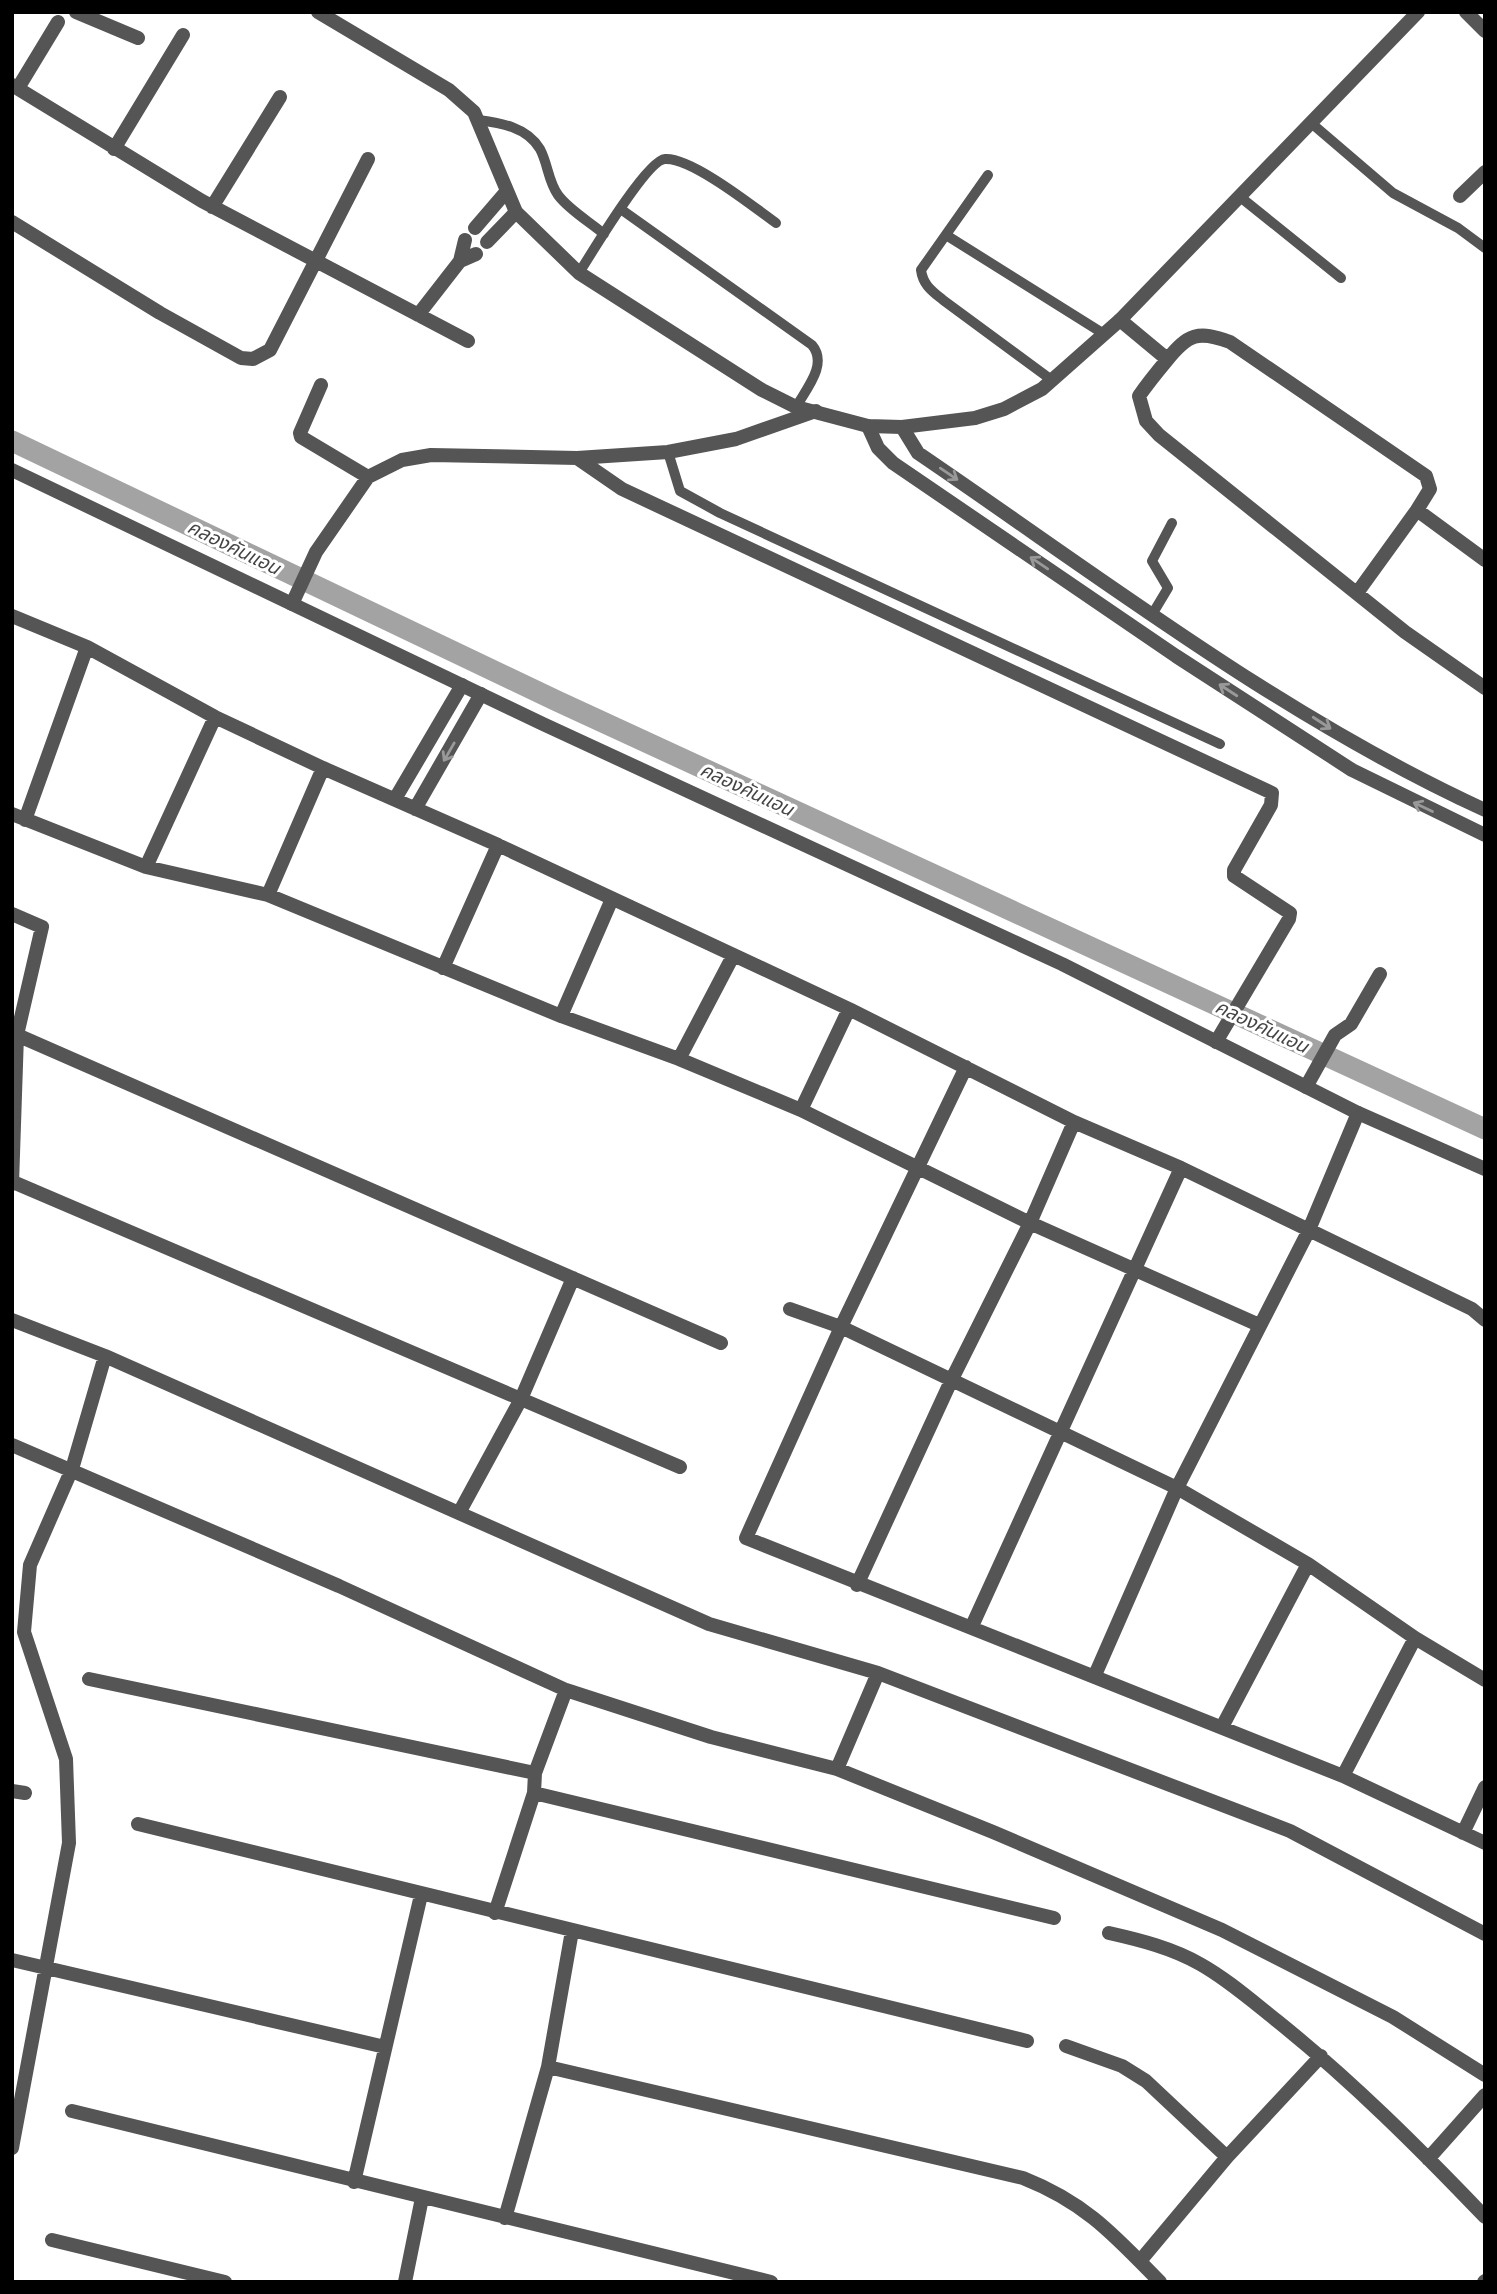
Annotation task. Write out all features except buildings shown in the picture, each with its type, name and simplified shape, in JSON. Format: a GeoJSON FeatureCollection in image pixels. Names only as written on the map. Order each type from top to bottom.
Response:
{"type":"FeatureCollection","features":[{"type":"Feature","properties":{"kind":"street"},"geometry":{"type":"LineString","coordinates":[[76,12],[138,38]]}},
{"type":"Feature","properties":{"kind":"street"},"geometry":{"type":"LineString","coordinates":[[318,12],[449,90],[474,112],[516,212],[579,273],[762,390],[796,407],[868,426],[902,427],[985,415],[1014,404],[1053,381],[1120,320],[1418,12]]}},
{"type":"Feature","properties":{"kind":"street"},"geometry":{"type":"LineString","coordinates":[[1466,12],[1485,31]]}},
{"type":"Feature","properties":{"kind":"street"},"geometry":{"type":"LineString","coordinates":[[58,22],[15,87],[212,207],[468,341]]}},
{"type":"Feature","properties":{"kind":"street"},"geometry":{"type":"LineString","coordinates":[[114,149],[183,35]]}},
{"type":"Feature","properties":{"kind":"street"},"geometry":{"type":"LineString","coordinates":[[212,207],[279,97]]}},
{"type":"Feature","properties":{"kind":"street"},"geometry":{"type":"LineString","coordinates":[[12,222],[160,313],[248,359],[270,350],[368,159]]}},
{"type":"Feature","properties":{"kind":"street"},"geometry":{"type":"LineString","coordinates":[[1460,196],[1485,172]]}},
{"type":"Feature","properties":{"kind":"street"},"geometry":{"type":"LineString","coordinates":[[475,228],[506,192]]}},
{"type":"Feature","properties":{"kind":"street"},"geometry":{"type":"LineString","coordinates":[[487,242],[516,212]]}},
{"type":"Feature","properties":{"kind":"street"},"geometry":{"type":"LineString","coordinates":[[418,315],[460,261],[465,240]]}},
{"type":"Feature","properties":{"kind":"street"},"geometry":{"type":"LineString","coordinates":[[460,261],[476,254]]}},
{"type":"Feature","properties":{"kind":"street"},"geometry":{"type":"LineString","coordinates":[[1120,320],[1167,359]]}},
{"type":"Feature","properties":{"kind":"street"},"geometry":{"type":"LineString","coordinates":[[1357,593],[1430,489],[1426,476],[1230,342],[1210,335],[1192,336],[1177,345],[1139,396],[1141,411],[1153,430],[1405,632],[1485,688]]}},
{"type":"Feature","properties":{"kind":"street"},"geometry":{"type":"LineString","coordinates":[[321,385],[300,433],[301,438],[368,477]]}},
{"type":"Feature","properties":{"kind":"street"},"geometry":{"type":"LineString","coordinates":[[294,599],[316,552],[368,477],[402,460],[430,455],[577,458],[668,452],[736,439],[816,411]]}},
{"type":"Feature","properties":{"kind":"street"},"geometry":{"type":"LineString","coordinates":[[868,426],[878,448],[893,463],[1176,656],[1352,770],[1485,835]]}},
{"type":"Feature","properties":{"kind":"street"},"geometry":{"type":"LineString","coordinates":[[902,427],[918,453],[1188,637],[1364,750],[1485,810]]}},
{"type":"Feature","properties":{"kind":"street"},"geometry":{"type":"LineString","coordinates":[[577,458],[622,489],[1272,793],[1271,805],[1234,870],[1234,876],[1290,913],[1286,929],[1216,1042]]}},
{"type":"Feature","properties":{"kind":"street"},"geometry":{"type":"LineString","coordinates":[[12,470],[294,599],[462,685],[1062,964],[1216,1042],[1309,1080],[1358,1113],[1485,1169]]}},
{"type":"Feature","properties":{"kind":"street"},"geometry":{"type":"LineString","coordinates":[[1417,510],[1485,560]]}},
{"type":"Feature","properties":{"kind":"street"},"geometry":{"type":"LineString","coordinates":[[12,616],[87,647],[215,717],[323,768],[498,845],[849,1009],[1074,1122],[1181,1168],[1308,1232],[1472,1309],[1485,1320]]}},
{"type":"Feature","properties":{"kind":"street"},"geometry":{"type":"LineString","coordinates":[[1176,656],[1188,637]]}},
{"type":"Feature","properties":{"kind":"street"},"geometry":{"type":"LineString","coordinates":[[87,647],[18,817],[146,867],[268,895],[561,1016],[679,1059],[801,1110],[1030,1223],[1259,1325]]}},
{"type":"Feature","properties":{"kind":"street"},"geometry":{"type":"LineString","coordinates":[[395,799],[462,685]]}},
{"type":"Feature","properties":{"kind":"street"},"geometry":{"type":"LineString","coordinates":[[415,809],[481,694]]}},
{"type":"Feature","properties":{"kind":"street"},"geometry":{"type":"LineString","coordinates":[[146,867],[215,717]]}},
{"type":"Feature","properties":{"kind":"street"},"geometry":{"type":"LineString","coordinates":[[1352,770],[1364,750]]}},
{"type":"Feature","properties":{"kind":"street"},"geometry":{"type":"LineString","coordinates":[[268,895],[323,768]]}},
{"type":"Feature","properties":{"kind":"street"},"geometry":{"type":"LineString","coordinates":[[443,968],[498,845]]}},
{"type":"Feature","properties":{"kind":"street"},"geometry":{"type":"LineString","coordinates":[[561,1016],[612,899]]}},
{"type":"Feature","properties":{"kind":"street"},"geometry":{"type":"LineString","coordinates":[[12,914],[42,927],[17,1035],[13,1183],[680,1467]]}},
{"type":"Feature","properties":{"kind":"street"},"geometry":{"type":"LineString","coordinates":[[679,1059],[733,956]]}},
{"type":"Feature","properties":{"kind":"street"},"geometry":{"type":"LineString","coordinates":[[1309,1080],[1335,1035],[1351,1024],[1380,974]]}},
{"type":"Feature","properties":{"kind":"street"},"geometry":{"type":"LineString","coordinates":[[801,1110],[849,1009]]}},
{"type":"Feature","properties":{"kind":"street"},"geometry":{"type":"LineString","coordinates":[[17,1035],[721,1343]]}},
{"type":"Feature","properties":{"kind":"street"},"geometry":{"type":"LineString","coordinates":[[966,1067],[841,1327],[746,1538],[1343,1776],[1485,1843]]}},
{"type":"Feature","properties":{"kind":"street"},"geometry":{"type":"LineString","coordinates":[[1095,1675],[1177,1488],[1308,1232],[1358,1113]]}},
{"type":"Feature","properties":{"kind":"street"},"geometry":{"type":"LineString","coordinates":[[857,1584],[951,1381],[1030,1223],[1074,1122]]}},
{"type":"Feature","properties":{"kind":"street"},"geometry":{"type":"LineString","coordinates":[[972,1626],[1181,1168]]}},
{"type":"Feature","properties":{"kind":"street"},"geometry":{"type":"LineString","coordinates":[[459,1513],[521,1399],[573,1278]]}},
{"type":"Feature","properties":{"kind":"street"},"geometry":{"type":"LineString","coordinates":[[790,1308],[841,1327],[1177,1488],[1308,1564],[1415,1638],[1485,1680]]}},
{"type":"Feature","properties":{"kind":"street"},"geometry":{"type":"LineString","coordinates":[[12,1320],[105,1356],[709,1624],[878,1674],[1290,1831],[1485,1934]]}},
{"type":"Feature","properties":{"kind":"street"},"geometry":{"type":"LineString","coordinates":[[12,2148],[48,1967],[69,1843],[66,1759],[24,1632],[30,1565],[72,1469],[105,1356]]}},
{"type":"Feature","properties":{"kind":"street"},"geometry":{"type":"LineString","coordinates":[[12,1445],[72,1469],[566,1690],[711,1737],[836,1769],[1222,1930],[1393,2017],[1485,2075]]}},
{"type":"Feature","properties":{"kind":"street"},"geometry":{"type":"LineString","coordinates":[[1222,1727],[1308,1564]]}},
{"type":"Feature","properties":{"kind":"street"},"geometry":{"type":"LineString","coordinates":[[1343,1776],[1415,1638]]}},
{"type":"Feature","properties":{"kind":"street"},"geometry":{"type":"LineString","coordinates":[[836,1769],[878,1674]]}},
{"type":"Feature","properties":{"kind":"street"},"geometry":{"type":"LineString","coordinates":[[89,1679],[535,1773]]}},
{"type":"Feature","properties":{"kind":"street"},"geometry":{"type":"LineString","coordinates":[[495,1913],[534,1793],[535,1773],[566,1690]]}},
{"type":"Feature","properties":{"kind":"street"},"geometry":{"type":"LineString","coordinates":[[1463,1833],[1485,1787]]}},
{"type":"Feature","properties":{"kind":"street"},"geometry":{"type":"LineString","coordinates":[[534,1793],[1054,1918]]}},
{"type":"Feature","properties":{"kind":"street"},"geometry":{"type":"LineString","coordinates":[[138,1824],[1027,2041]]}},
{"type":"Feature","properties":{"kind":"street"},"geometry":{"type":"LineString","coordinates":[[354,2182],[421,1895]]}},
{"type":"Feature","properties":{"kind":"street"},"geometry":{"type":"LineString","coordinates":[[506,2218],[548,2067],[572,1931]]}},
{"type":"Feature","properties":{"kind":"street"},"geometry":{"type":"LineString","coordinates":[[1109,1933],[1148,1941],[1199,1963],[1321,2056],[1429,2159],[1485,2217]]}},
{"type":"Feature","properties":{"kind":"street"},"geometry":{"type":"LineString","coordinates":[[12,1960],[385,2048]]}},
{"type":"Feature","properties":{"kind":"street"},"geometry":{"type":"LineString","coordinates":[[1066,2046],[1122,2066],[1146,2081],[1227,2157]]}},
{"type":"Feature","properties":{"kind":"street"},"geometry":{"type":"LineString","coordinates":[[1140,2261],[1227,2157],[1321,2056]]}},
{"type":"Feature","properties":{"kind":"street"},"geometry":{"type":"LineString","coordinates":[[548,2067],[1023,2178],[1059,2192],[1106,2226],[1160,2282]]}},
{"type":"Feature","properties":{"kind":"street"},"geometry":{"type":"LineString","coordinates":[[1429,2159],[1485,2095]]}},
{"type":"Feature","properties":{"kind":"street"},"geometry":{"type":"LineString","coordinates":[[72,2110],[354,2182],[771,2282]]}},
{"type":"Feature","properties":{"kind":"street"},"geometry":{"type":"LineString","coordinates":[[404,2282],[422,2198]]}},
{"type":"Feature","properties":{"kind":"street"},"geometry":{"type":"LineString","coordinates":[[52,2240],[225,2282]]}},
{"type":"Feature","properties":{"kind":"lane"},"geometry":{"type":"LineString","coordinates":[[478,120],[505,124],[528,135],[540,149],[550,182],[560,197],[604,234]]}},
{"type":"Feature","properties":{"kind":"lane"},"geometry":{"type":"LineString","coordinates":[[1310,122],[1393,193],[1458,228],[1485,248]]}},
{"type":"Feature","properties":{"kind":"lane"},"geometry":{"type":"LineString","coordinates":[[579,273],[653,166],[667,158],[727,187],[776,223]]}},
{"type":"Feature","properties":{"kind":"lane"},"geometry":{"type":"LineString","coordinates":[[988,175],[920,270],[927,287],[1053,381]]}},
{"type":"Feature","properties":{"kind":"lane"},"geometry":{"type":"LineString","coordinates":[[1239,196],[1341,278]]}},
{"type":"Feature","properties":{"kind":"lane"},"geometry":{"type":"LineString","coordinates":[[622,210],[812,345],[819,354],[820,363],[796,407]]}},
{"type":"Feature","properties":{"kind":"lane"},"geometry":{"type":"LineString","coordinates":[[946,234],[1104,334]]}},
{"type":"Feature","properties":{"kind":"lane"},"geometry":{"type":"LineString","coordinates":[[668,452],[680,491],[720,513],[1220,744]]}},
{"type":"Feature","properties":{"kind":"lane"},"geometry":{"type":"LineString","coordinates":[[1153,613],[1168,588],[1152,561],[1172,523]]}},
{"type":"Feature","properties":{"kind":"waterway","name":"คลองคันแอน"},"geometry":{"type":"LineString","coordinates":[[12,441],[557,701],[1485,1129]]}}]}
